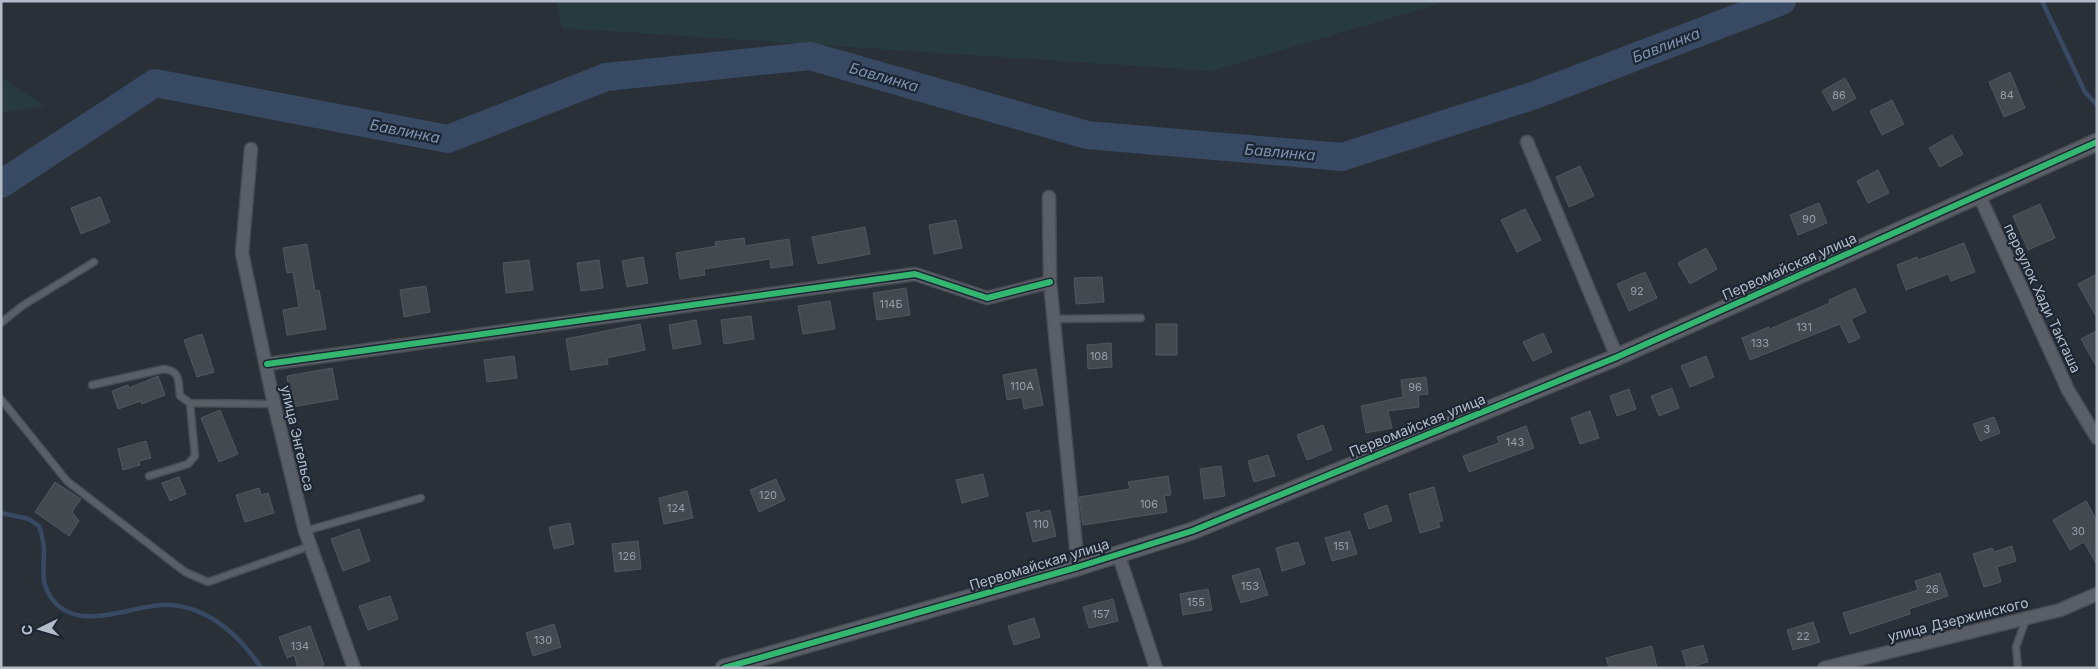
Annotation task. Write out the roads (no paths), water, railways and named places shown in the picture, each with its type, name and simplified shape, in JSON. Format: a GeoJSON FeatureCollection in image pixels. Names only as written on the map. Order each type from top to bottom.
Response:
{"type":"FeatureCollection","features":[{"type":"Feature","properties":{"kind":"street"},"geometry":{"type":"LineString","coordinates":[[1527,142],[1617,357]]}},
{"type":"Feature","properties":{"kind":"street","name":"Первомайская улица"},"geometry":{"type":"LineString","coordinates":[[724,668],[1078,567],[1192,531],[1617,357],[2097,142]]}},
{"type":"Feature","properties":{"kind":"street","name":"улица Энгельса"},"geometry":{"type":"LineString","coordinates":[[251,149],[242,253],[274,404],[305,531],[354,668]]}},
{"type":"Feature","properties":{"kind":"street","name":"переулок Хади Такташа"},"geometry":{"type":"LineString","coordinates":[[1979,195],[2068,390],[2097,438]]}},
{"type":"Feature","properties":{"kind":"street"},"geometry":{"type":"LineString","coordinates":[[1049,197],[1050,282],[1078,567]]}},
{"type":"Feature","properties":{"kind":"street"},"geometry":{"type":"LineString","coordinates":[[267,364],[915,274],[987,298],[1050,282]]}},
{"type":"Feature","properties":{"kind":"street"},"geometry":{"type":"LineString","coordinates":[[1118,553],[1156,668]]}},
{"type":"Feature","properties":{"kind":"street","name":"улица Дзержинского"},"geometry":{"type":"LineString","coordinates":[[1824,668],[2060,610],[2097,594]]}},
{"type":"Feature","properties":{"kind":"lane"},"geometry":{"type":"LineString","coordinates":[[1,323],[22,306],[94,262]]}},
{"type":"Feature","properties":{"kind":"lane"},"geometry":{"type":"LineString","coordinates":[[1053,318],[1141,318]]}},
{"type":"Feature","properties":{"kind":"lane"},"geometry":{"type":"LineString","coordinates":[[92,385],[164,369],[173,370],[178,375],[180,396],[190,403],[274,404]]}},
{"type":"Feature","properties":{"kind":"lane"},"geometry":{"type":"LineString","coordinates":[[1,399],[67,482],[185,572],[208,582],[310,546]]}},
{"type":"Feature","properties":{"kind":"lane"},"geometry":{"type":"LineString","coordinates":[[149,476],[188,464],[195,456],[190,403]]}},
{"type":"Feature","properties":{"kind":"lane"},"geometry":{"type":"LineString","coordinates":[[305,531],[421,498]]}},
{"type":"Feature","properties":{"kind":"lane"},"geometry":{"type":"LineString","coordinates":[[2018,668],[2016,647],[2026,618]]}},
{"type":"Feature","properties":{"kind":"waterway","name":"Бавлинка"},"geometry":{"type":"LineString","coordinates":[[1,184],[155,83],[448,139],[606,77],[810,56],[1087,135],[1342,157],[1535,95],[1782,1]]}},
{"type":"Feature","properties":{"kind":"waterway"},"geometry":{"type":"LineString","coordinates":[[2042,1],[2085,92],[2097,105]]}},
{"type":"Feature","properties":{"kind":"waterway"},"geometry":{"type":"LineString","coordinates":[[1,513],[29,519],[39,526],[44,545],[44,582],[52,599],[64,610],[78,615],[93,616],[109,615],[156,605],[185,607],[199,612],[223,626],[244,646],[261,668]]}}]}
